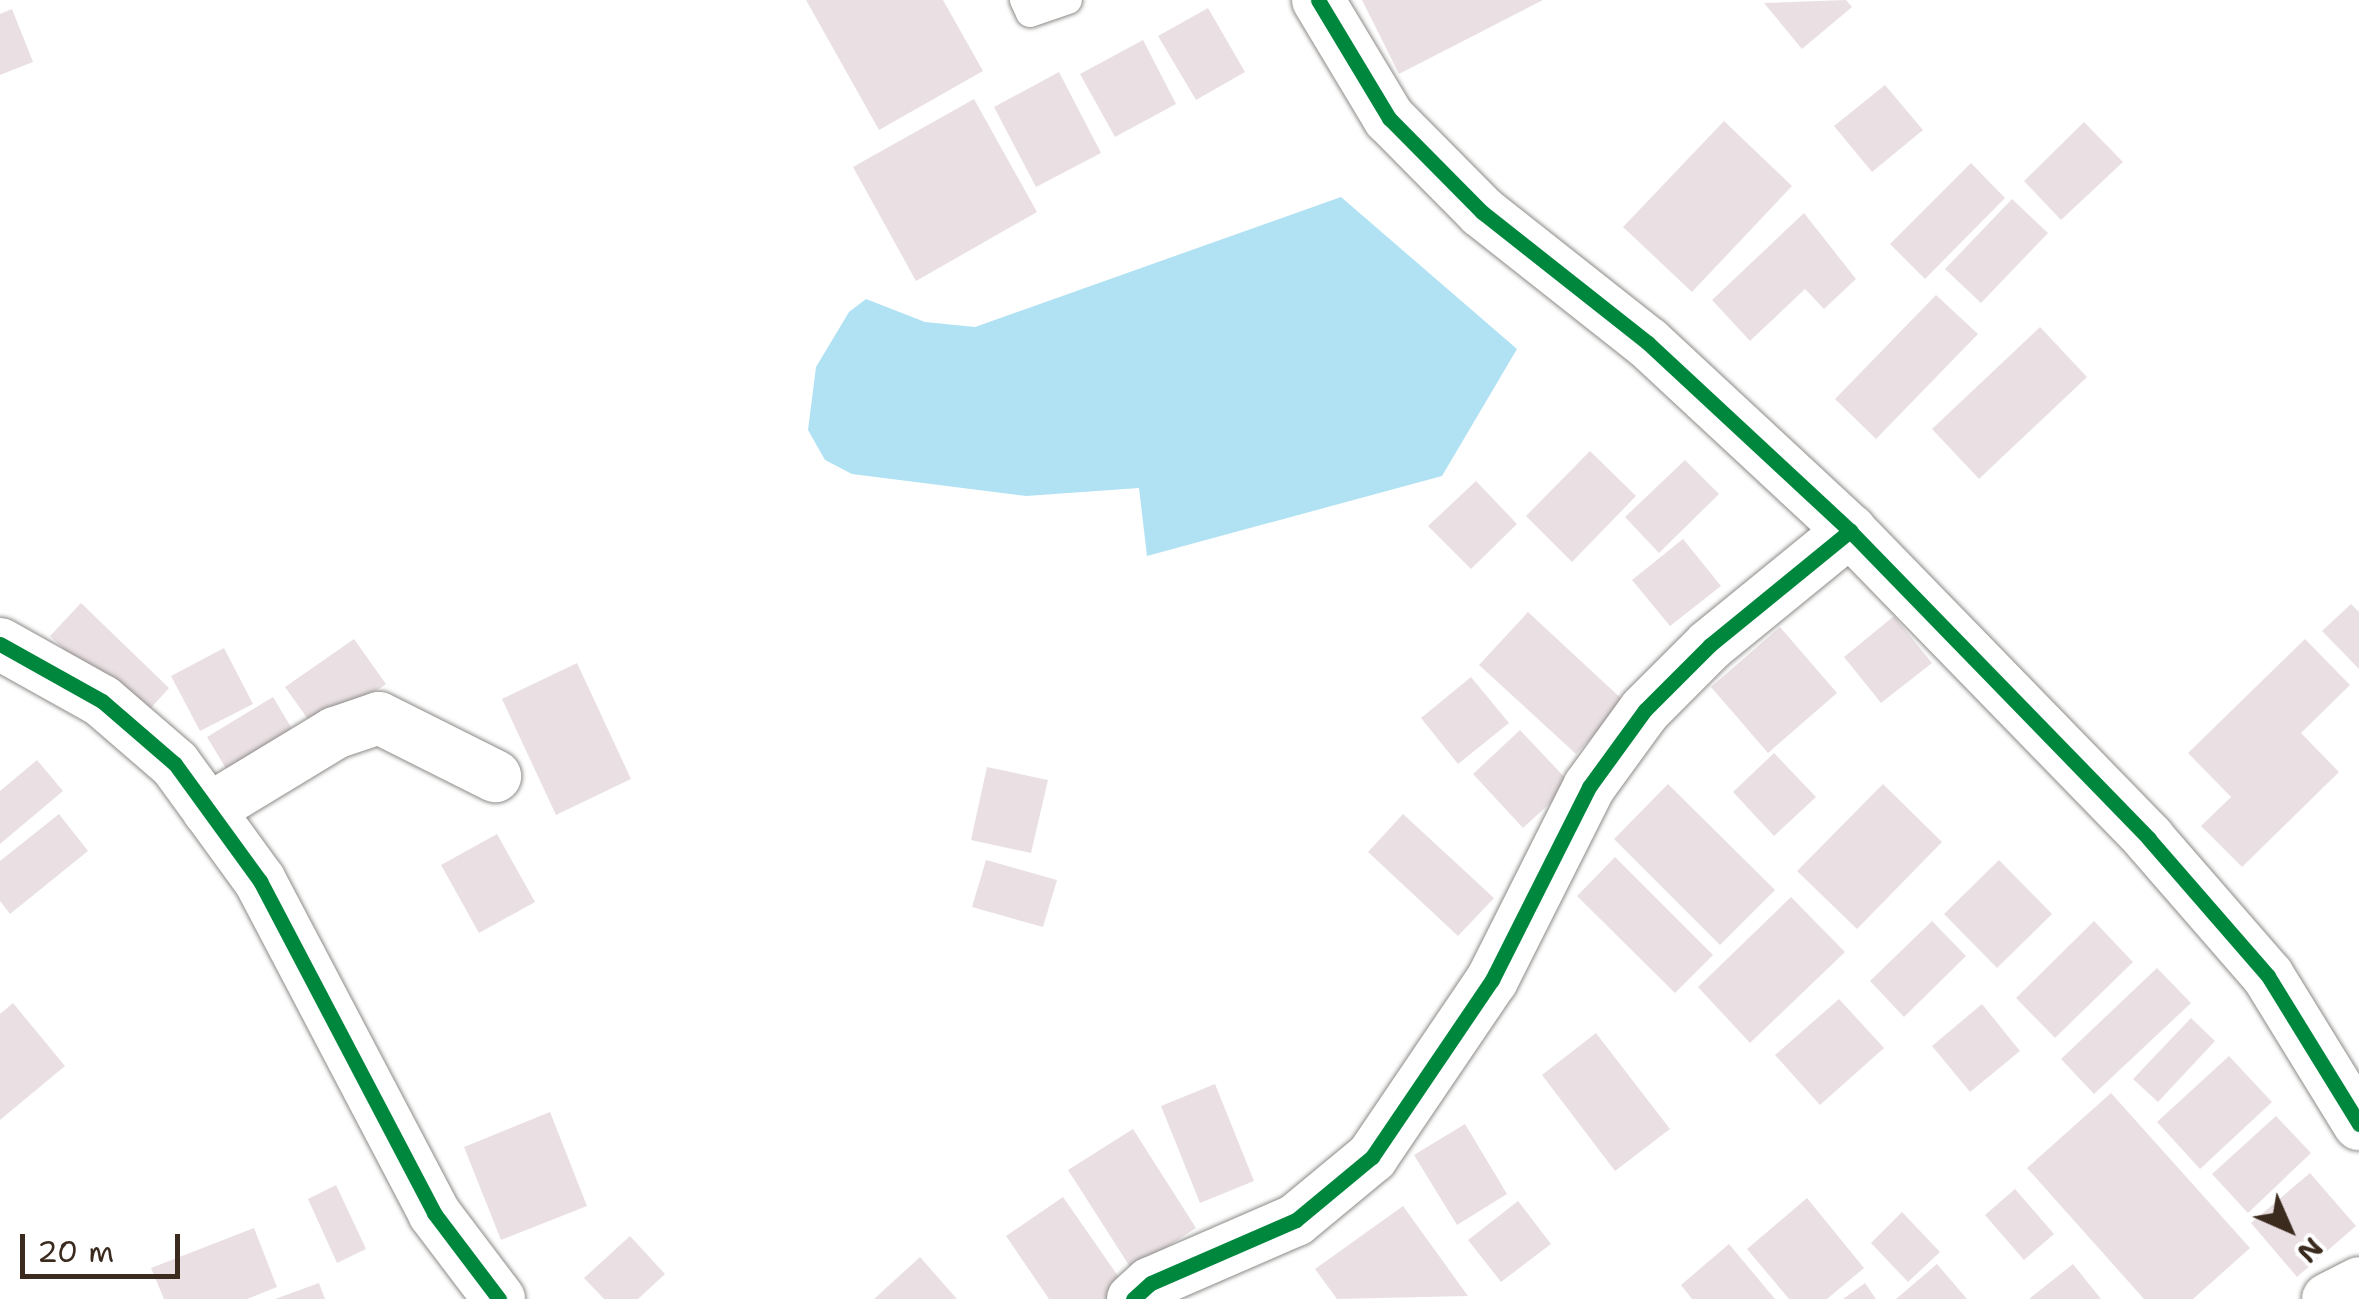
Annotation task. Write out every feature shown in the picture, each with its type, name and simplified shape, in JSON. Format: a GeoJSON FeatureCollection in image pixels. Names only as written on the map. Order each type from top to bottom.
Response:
{"type":"FeatureCollection","features":[{"type":"Feature","properties":{"kind":"street"},"geometry":{"type":"LineString","coordinates":[[1318,0],[1389,118],[1482,212],[1648,343],[1850,531],[2149,839],[2256,962],[2359,1124]]}},
{"type":"Feature","properties":{"kind":"street"},"geometry":{"type":"LineString","coordinates":[[1133,1299],[1151,1283],[1296,1220],[1372,1156],[1492,980],[1590,786],[1645,710],[1710,645],[1850,531]]}},
{"type":"Feature","properties":{"kind":"street"},"geometry":{"type":"LineString","coordinates":[[0,644],[102,701],[175,764],[260,881],[434,1213],[499,1299]]}},
{"type":"Feature","properties":{"kind":"street"},"geometry":{"type":"LineString","coordinates":[[208,810],[335,733],[379,718],[495,776]]}},
{"type":"Feature","properties":{"kind":"street"},"geometry":{"type":"LineString","coordinates":[[2328,1299],[2359,1283]]}},
{"type":"Feature","properties":{"kind":"lane"},"geometry":{"type":"LineString","coordinates":[[1024,0],[1030,13],[1068,0]]}},
{"type":"Feature","properties":{"kind":"water"},"geometry":{"type":"Polygon","coordinates":[[[1341,197],[1517,349],[1442,476],[1147,556],[1139,488],[1026,496],[852,474],[825,460],[808,430],[816,367],[849,312],[866,299],[925,322],[975,327],[1341,197]]]}},
{"type":"Feature","properties":{"kind":"building"},"geometry":{"type":"Polygon","coordinates":[[[806,0],[943,0],[983,71],[879,130],[806,0]]]}},
{"type":"Feature","properties":{"kind":"building"},"geometry":{"type":"Polygon","coordinates":[[[1362,0],[1543,0],[1399,74],[1362,0]]]}},
{"type":"Feature","properties":{"kind":"building"},"geometry":{"type":"Polygon","coordinates":[[[1846,0],[1852,7],[1802,49],[1764,3],[1846,0]]]}},
{"type":"Feature","properties":{"kind":"building"},"geometry":{"type":"Polygon","coordinates":[[[1208,8],[1245,72],[1196,100],[1158,36],[1208,8]]]}},
{"type":"Feature","properties":{"kind":"building"},"geometry":{"type":"Polygon","coordinates":[[[12,9],[33,62],[0,75],[0,14],[12,9]]]}},
{"type":"Feature","properties":{"kind":"building"},"geometry":{"type":"Polygon","coordinates":[[[1143,40],[1176,104],[1115,137],[1080,74],[1143,40]]]}},
{"type":"Feature","properties":{"kind":"building"},"geometry":{"type":"Polygon","coordinates":[[[1059,72],[1101,153],[1036,187],[994,107],[1059,72]]]}},
{"type":"Feature","properties":{"kind":"building"},"geometry":{"type":"Polygon","coordinates":[[[1885,85],[1923,130],[1872,172],[1834,126],[1885,85]]]}},
{"type":"Feature","properties":{"kind":"building"},"geometry":{"type":"Polygon","coordinates":[[[974,99],[1037,212],[916,281],[853,167],[974,99]]]}},
{"type":"Feature","properties":{"kind":"building"},"geometry":{"type":"Polygon","coordinates":[[[1724,121],[1792,186],[1692,292],[1623,227],[1724,121]]]}},
{"type":"Feature","properties":{"kind":"building"},"geometry":{"type":"Polygon","coordinates":[[[2084,122],[2123,162],[2061,220],[2024,181],[2084,122]]]}},
{"type":"Feature","properties":{"kind":"building"},"geometry":{"type":"Polygon","coordinates":[[[1971,163],[2005,198],[1925,279],[1890,244],[1971,163]]]}},
{"type":"Feature","properties":{"kind":"building"},"geometry":{"type":"Polygon","coordinates":[[[2012,199],[2048,233],[1981,303],[1945,269],[2012,199]]]}},
{"type":"Feature","properties":{"kind":"building"},"geometry":{"type":"Polygon","coordinates":[[[1804,213],[1856,279],[1824,309],[1805,289],[1750,341],[1712,300],[1804,213]]]}},
{"type":"Feature","properties":{"kind":"building"},"geometry":{"type":"Polygon","coordinates":[[[1936,295],[1978,334],[1876,439],[1835,399],[1936,295]]]}},
{"type":"Feature","properties":{"kind":"building"},"geometry":{"type":"Polygon","coordinates":[[[2040,327],[2087,377],[1979,479],[1932,429],[2040,327]]]}},
{"type":"Feature","properties":{"kind":"building"},"geometry":{"type":"Polygon","coordinates":[[[1590,451],[1636,496],[1572,562],[1526,516],[1590,451]]]}},
{"type":"Feature","properties":{"kind":"building"},"geometry":{"type":"Polygon","coordinates":[[[1685,460],[1719,494],[1659,553],[1625,517],[1685,460]]]}},
{"type":"Feature","properties":{"kind":"building"},"geometry":{"type":"Polygon","coordinates":[[[1476,481],[1517,524],[1471,569],[1428,526],[1476,481]]]}},
{"type":"Feature","properties":{"kind":"building"},"geometry":{"type":"Polygon","coordinates":[[[1683,539],[1721,586],[1670,626],[1632,580],[1683,539]]]}},
{"type":"Feature","properties":{"kind":"building"},"geometry":{"type":"Polygon","coordinates":[[[81,603],[169,688],[139,721],[50,636],[81,603]]]}},
{"type":"Feature","properties":{"kind":"building"},"geometry":{"type":"Polygon","coordinates":[[[2351,604],[2359,612],[2359,669],[2322,631],[2351,604]]]}},
{"type":"Feature","properties":{"kind":"building"},"geometry":{"type":"Polygon","coordinates":[[[1528,612],[1625,702],[1576,754],[1479,665],[1528,612]]]}},
{"type":"Feature","properties":{"kind":"building"},"geometry":{"type":"Polygon","coordinates":[[[1894,616],[1932,663],[1881,703],[1844,657],[1894,616]]]}},
{"type":"Feature","properties":{"kind":"building"},"geometry":{"type":"Polygon","coordinates":[[[1780,627],[1837,693],[1768,753],[1711,687],[1780,627]]]}},
{"type":"Feature","properties":{"kind":"building"},"geometry":{"type":"Polygon","coordinates":[[[354,639],[386,684],[317,732],[285,687],[354,639]]]}},
{"type":"Feature","properties":{"kind":"building"},"geometry":{"type":"Polygon","coordinates":[[[2305,639],[2350,685],[2301,733],[2339,772],[2242,867],[2201,826],[2231,797],[2188,753],[2305,639]]]}},
{"type":"Feature","properties":{"kind":"building"},"geometry":{"type":"Polygon","coordinates":[[[224,648],[253,704],[200,731],[171,676],[224,648]]]}},
{"type":"Feature","properties":{"kind":"building"},"geometry":{"type":"Polygon","coordinates":[[[577,663],[631,779],[556,815],[502,699],[577,663]]]}},
{"type":"Feature","properties":{"kind":"building"},"geometry":{"type":"Polygon","coordinates":[[[1471,677],[1509,723],[1458,764],[1421,718],[1471,677]]]}},
{"type":"Feature","properties":{"kind":"building"},"geometry":{"type":"Polygon","coordinates":[[[273,697],[301,744],[236,785],[207,737],[273,697]]]}},
{"type":"Feature","properties":{"kind":"building"},"geometry":{"type":"Polygon","coordinates":[[[1520,730],[1571,784],[1523,828],[1473,774],[1520,730]]]}},
{"type":"Feature","properties":{"kind":"building"},"geometry":{"type":"Polygon","coordinates":[[[1774,753],[1816,797],[1774,836],[1733,792],[1774,753]]]}},
{"type":"Feature","properties":{"kind":"building"},"geometry":{"type":"Polygon","coordinates":[[[37,760],[63,791],[0,844],[0,791],[37,760]]]}},
{"type":"Feature","properties":{"kind":"building"},"geometry":{"type":"Polygon","coordinates":[[[987,767],[1048,780],[1031,853],[971,840],[987,767]]]}},
{"type":"Feature","properties":{"kind":"building"},"geometry":{"type":"Polygon","coordinates":[[[1668,784],[1775,890],[1720,945],[1614,839],[1668,784]]]}},
{"type":"Feature","properties":{"kind":"building"},"geometry":{"type":"Polygon","coordinates":[[[1883,784],[1942,842],[1857,929],[1797,871],[1883,784]]]}},
{"type":"Feature","properties":{"kind":"building"},"geometry":{"type":"Polygon","coordinates":[[[59,814],[88,851],[10,914],[0,901],[0,861],[59,814]]]}},
{"type":"Feature","properties":{"kind":"building"},"geometry":{"type":"Polygon","coordinates":[[[1403,814],[1494,898],[1458,936],[1368,852],[1403,814]]]}},
{"type":"Feature","properties":{"kind":"building"},"geometry":{"type":"Polygon","coordinates":[[[497,834],[535,902],[479,933],[441,865],[497,834]]]}},
{"type":"Feature","properties":{"kind":"building"},"geometry":{"type":"Polygon","coordinates":[[[1615,857],[1713,955],[1675,993],[1577,896],[1615,857]]]}},
{"type":"Feature","properties":{"kind":"building"},"geometry":{"type":"Polygon","coordinates":[[[986,860],[1057,880],[1043,927],[972,907],[986,860]]]}},
{"type":"Feature","properties":{"kind":"building"},"geometry":{"type":"Polygon","coordinates":[[[1999,860],[2052,914],[1997,968],[1944,914],[1999,860]]]}},
{"type":"Feature","properties":{"kind":"building"},"geometry":{"type":"Polygon","coordinates":[[[1791,897],[1845,952],[1750,1043],[1698,987],[1791,897]]]}},
{"type":"Feature","properties":{"kind":"building"},"geometry":{"type":"Polygon","coordinates":[[[1932,921],[1966,956],[1904,1017],[1870,981],[1932,921]]]}},
{"type":"Feature","properties":{"kind":"building"},"geometry":{"type":"Polygon","coordinates":[[[2094,921],[2133,962],[2055,1038],[2016,998],[2094,921]]]}},
{"type":"Feature","properties":{"kind":"building"},"geometry":{"type":"Polygon","coordinates":[[[2157,968],[2191,1003],[2094,1094],[2061,1059],[2157,968]]]}},
{"type":"Feature","properties":{"kind":"building"},"geometry":{"type":"Polygon","coordinates":[[[1839,999],[1884,1048],[1820,1105],[1775,1055],[1839,999]]]}},
{"type":"Feature","properties":{"kind":"building"},"geometry":{"type":"Polygon","coordinates":[[[13,1003],[65,1066],[0,1120],[0,1014],[13,1003]]]}},
{"type":"Feature","properties":{"kind":"building"},"geometry":{"type":"Polygon","coordinates":[[[1982,1004],[2020,1051],[1970,1092],[1932,1046],[1982,1004]]]}},
{"type":"Feature","properties":{"kind":"building"},"geometry":{"type":"Polygon","coordinates":[[[2191,1018],[2215,1041],[2158,1102],[2133,1079],[2191,1018]]]}},
{"type":"Feature","properties":{"kind":"building"},"geometry":{"type":"Polygon","coordinates":[[[1596,1033],[1670,1129],[1615,1171],[1542,1075],[1596,1033]]]}},
{"type":"Feature","properties":{"kind":"building"},"geometry":{"type":"Polygon","coordinates":[[[2229,1056],[2272,1102],[2200,1169],[2157,1122],[2229,1056]]]}},
{"type":"Feature","properties":{"kind":"building"},"geometry":{"type":"Polygon","coordinates":[[[1215,1084],[1254,1181],[1200,1203],[1161,1106],[1215,1084]]]}},
{"type":"Feature","properties":{"kind":"building"},"geometry":{"type":"Polygon","coordinates":[[[2111,1093],[2250,1248],[2193,1299],[2144,1299],[2027,1168],[2111,1093]]]}},
{"type":"Feature","properties":{"kind":"building"},"geometry":{"type":"Polygon","coordinates":[[[550,1112],[587,1206],[501,1240],[464,1147],[550,1112]]]}},
{"type":"Feature","properties":{"kind":"building"},"geometry":{"type":"Polygon","coordinates":[[[2276,1116],[2311,1153],[2248,1213],[2212,1174],[2276,1116]]]}},
{"type":"Feature","properties":{"kind":"building"},"geometry":{"type":"Polygon","coordinates":[[[1465,1124],[1507,1194],[1457,1225],[1414,1155],[1465,1124]]]}},
{"type":"Feature","properties":{"kind":"building"},"geometry":{"type":"Polygon","coordinates":[[[1133,1129],[1196,1228],[1132,1270],[1068,1170],[1133,1129]]]}},
{"type":"Feature","properties":{"kind":"building"},"geometry":{"type":"Polygon","coordinates":[[[2310,1173],[2356,1226],[2297,1277],[2251,1223],[2310,1173]]]}},
{"type":"Feature","properties":{"kind":"building"},"geometry":{"type":"Polygon","coordinates":[[[336,1185],[366,1249],[337,1263],[308,1199],[336,1185]]]}},
{"type":"Feature","properties":{"kind":"building"},"geometry":{"type":"Polygon","coordinates":[[[2015,1189],[2054,1234],[2024,1260],[1985,1215],[2015,1189]]]}},
{"type":"Feature","properties":{"kind":"building"},"geometry":{"type":"Polygon","coordinates":[[[1063,1197],[1125,1286],[1106,1299],[1049,1299],[1006,1236],[1063,1197]]]}},
{"type":"Feature","properties":{"kind":"building"},"geometry":{"type":"Polygon","coordinates":[[[1807,1198],[1864,1268],[1827,1299],[1789,1299],[1747,1249],[1807,1198]]]}},
{"type":"Feature","properties":{"kind":"building"},"geometry":{"type":"Polygon","coordinates":[[[1518,1201],[1551,1244],[1501,1282],[1468,1240],[1518,1201]]]}},
{"type":"Feature","properties":{"kind":"building"},"geometry":{"type":"Polygon","coordinates":[[[1403,1206],[1468,1296],[1337,1299],[1315,1269],[1403,1206]]]}},
{"type":"Feature","properties":{"kind":"building"},"geometry":{"type":"Polygon","coordinates":[[[1902,1212],[1940,1252],[1908,1282],[1871,1243],[1902,1212]]]}},
{"type":"Feature","properties":{"kind":"building"},"geometry":{"type":"Polygon","coordinates":[[[254,1228],[277,1287],[247,1299],[164,1299],[151,1268],[254,1228]]]}},
{"type":"Feature","properties":{"kind":"building"},"geometry":{"type":"Polygon","coordinates":[[[630,1236],[665,1274],[638,1299],[604,1299],[584,1278],[630,1236]]]}},
{"type":"Feature","properties":{"kind":"building"},"geometry":{"type":"Polygon","coordinates":[[[1729,1244],[1775,1299],[1692,1299],[1681,1285],[1729,1244]]]}},
{"type":"Feature","properties":{"kind":"building"},"geometry":{"type":"Polygon","coordinates":[[[920,1257],[957,1299],[874,1299],[920,1257]]]}},
{"type":"Feature","properties":{"kind":"building"},"geometry":{"type":"Polygon","coordinates":[[[1937,1264],[1967,1299],[1896,1299],[1937,1264]]]}},
{"type":"Feature","properties":{"kind":"building"},"geometry":{"type":"Polygon","coordinates":[[[2073,1264],[2101,1299],[2029,1299],[2073,1264]]]}},
{"type":"Feature","properties":{"kind":"building"},"geometry":{"type":"Polygon","coordinates":[[[319,1283],[325,1299],[275,1299],[319,1283]]]}},
{"type":"Feature","properties":{"kind":"building"},"geometry":{"type":"Polygon","coordinates":[[[1865,1283],[1876,1299],[1843,1299],[1865,1283]]]}},
{"type":"Feature","properties":{"kind":"cycle path"},"geometry":{"type":"LineString","coordinates":[[1318,0],[1389,118],[1482,212],[1648,343],[1850,531],[2149,839],[2268,976],[2359,1124]]}},
{"type":"Feature","properties":{"kind":"cycle path"},"geometry":{"type":"LineString","coordinates":[[1133,1299],[1151,1283],[1296,1220],[1372,1157],[1492,980],[1589,787],[1645,710],[1710,645],[1850,531]]}},
{"type":"Feature","properties":{"kind":"cycle path"},"geometry":{"type":"LineString","coordinates":[[0,644],[102,701],[175,764],[260,881],[434,1213],[499,1299]]}}]}
